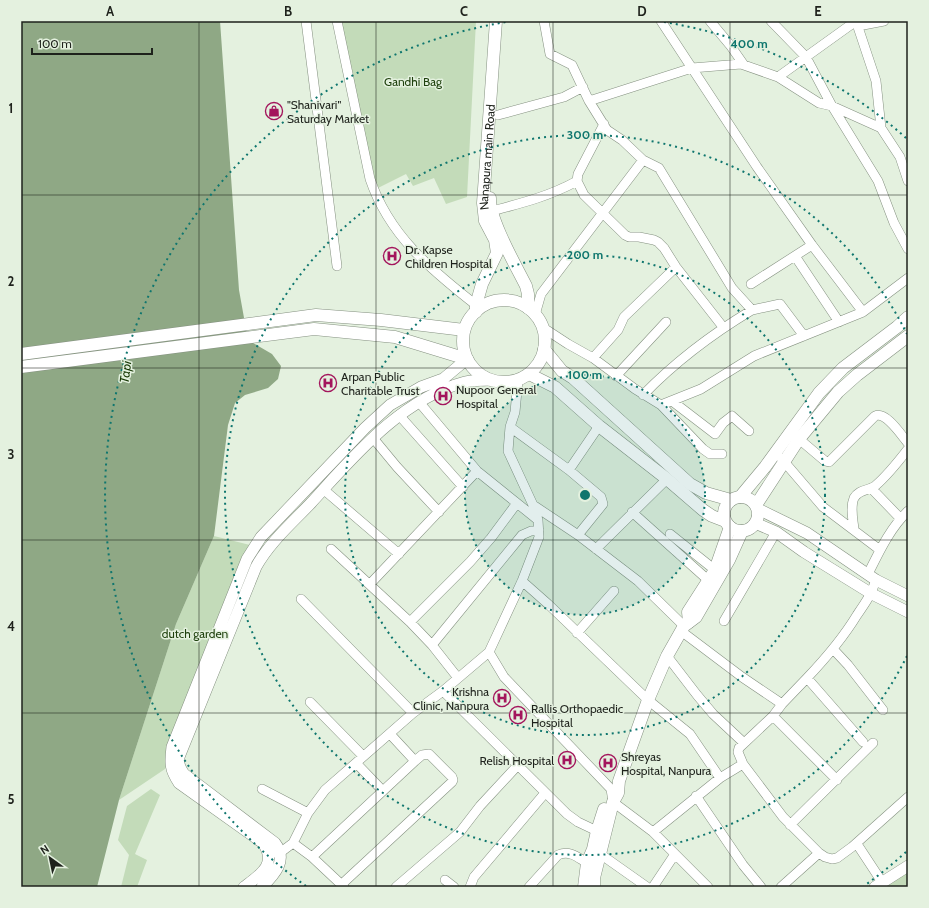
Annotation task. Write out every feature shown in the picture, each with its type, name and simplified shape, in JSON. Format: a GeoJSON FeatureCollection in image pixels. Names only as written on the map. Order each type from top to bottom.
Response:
{"type":"FeatureCollection","features":[{"type":"Feature","properties":{"kind":"main road","name":"Nanapura main Road"},"geometry":{"type":"LineString","coordinates":[[476,308],[482,284],[497,253],[495,240],[485,221],[483,203],[496,21]]}},
{"type":"Feature","properties":{"kind":"main road","name":"Nanapura main Road"},"geometry":{"type":"LineString","coordinates":[[503,21],[498,115],[490,203],[496,222],[526,286],[532,312]]}},
{"type":"Feature","properties":{"kind":"main road"},"geometry":{"type":"LineString","coordinates":[[496,301],[507,301],[518,303],[532,312],[542,327],[545,338],[544,349],[536,367],[523,377],[503,382],[482,376],[473,369],[467,360],[463,345],[464,330],[476,308],[496,301]]}},
{"type":"Feature","properties":{"kind":"main road"},"geometry":{"type":"LineString","coordinates":[[21,354],[316,315],[381,320],[464,330]]}},
{"type":"Feature","properties":{"kind":"main road"},"geometry":{"type":"LineString","coordinates":[[594,887],[597,831],[648,700],[667,656],[685,627],[696,617],[729,560],[732,526],[724,516],[725,507],[736,498],[765,467],[823,388],[843,368],[908,317]]}},
{"type":"Feature","properties":{"kind":"main road"},"geometry":{"type":"LineString","coordinates":[[21,367],[314,329],[395,337],[467,360]]}},
{"type":"Feature","properties":{"kind":"main road"},"geometry":{"type":"LineString","coordinates":[[757,507],[784,462],[800,439],[838,392],[908,336]]}},
{"type":"Feature","properties":{"kind":"main road"},"geometry":{"type":"LineString","coordinates":[[523,377],[555,387],[599,426],[667,479],[708,514],[732,526],[747,530],[755,524],[758,514],[757,507],[749,499],[706,493],[690,484],[579,383],[562,371],[544,349]]}},
{"type":"Feature","properties":{"kind":"main road"},"geometry":{"type":"LineString","coordinates":[[685,627],[688,612],[715,570],[732,526]]}},
{"type":"Feature","properties":{"kind":"main road"},"geometry":{"type":"LineString","coordinates":[[584,887],[587,863],[597,852],[613,802],[618,792],[615,785]]}},
{"type":"Feature","properties":{"kind":"street"},"geometry":{"type":"LineString","coordinates":[[306,21],[337,266]]}},
{"type":"Feature","properties":{"kind":"street"},"geometry":{"type":"LineString","coordinates":[[337,21],[370,179],[376,198],[404,242],[476,308]]}},
{"type":"Feature","properties":{"kind":"street"},"geometry":{"type":"LineString","coordinates":[[544,21],[550,54],[572,65],[582,87],[607,130],[622,140],[643,160],[659,168],[732,288],[752,310]]}},
{"type":"Feature","properties":{"kind":"street"},"geometry":{"type":"LineString","coordinates":[[661,21],[750,156],[812,245],[863,312]]}},
{"type":"Feature","properties":{"kind":"street"},"geometry":{"type":"LineString","coordinates":[[710,21],[744,65]]}},
{"type":"Feature","properties":{"kind":"street"},"geometry":{"type":"LineString","coordinates":[[772,21],[806,57],[832,106],[878,181],[894,223],[908,249]]}},
{"type":"Feature","properties":{"kind":"street"},"geometry":{"type":"LineString","coordinates":[[778,77],[856,21],[876,81],[881,128],[900,157],[908,181]]}},
{"type":"Feature","properties":{"kind":"street"},"geometry":{"type":"LineString","coordinates":[[858,26],[884,21]]}},
{"type":"Feature","properties":{"kind":"street"},"geometry":{"type":"LineString","coordinates":[[589,100],[692,68],[741,64],[778,77],[819,103],[832,106],[881,128]]}},
{"type":"Feature","properties":{"kind":"street"},"geometry":{"type":"LineString","coordinates":[[498,115],[564,97],[582,87]]}},
{"type":"Feature","properties":{"kind":"street"},"geometry":{"type":"LineString","coordinates":[[604,124],[578,174],[577,181],[581,191],[602,214],[629,237],[639,237],[658,242],[723,327]]}},
{"type":"Feature","properties":{"kind":"street"},"geometry":{"type":"LineString","coordinates":[[532,312],[541,294],[643,160]]}},
{"type":"Feature","properties":{"kind":"street"},"geometry":{"type":"LineString","coordinates":[[492,211],[542,198],[577,181]]}},
{"type":"Feature","properties":{"kind":"street"},"geometry":{"type":"LineString","coordinates":[[751,284],[812,245]]}},
{"type":"Feature","properties":{"kind":"street"},"geometry":{"type":"LineString","coordinates":[[795,256],[839,322]]}},
{"type":"Feature","properties":{"kind":"street"},"geometry":{"type":"LineString","coordinates":[[593,358],[618,330],[624,318],[676,267]]}},
{"type":"Feature","properties":{"kind":"street"},"geometry":{"type":"LineString","coordinates":[[661,405],[701,389],[754,356],[863,312],[908,278]]}},
{"type":"Feature","properties":{"kind":"street"},"geometry":{"type":"LineString","coordinates":[[643,395],[667,370],[723,327],[752,310],[780,304],[804,336]]}},
{"type":"Feature","properties":{"kind":"street"},"geometry":{"type":"LineString","coordinates":[[616,376],[666,322]]}},
{"type":"Feature","properties":{"kind":"street"},"geometry":{"type":"LineString","coordinates":[[542,327],[593,358],[643,395],[661,405],[703,449],[710,454],[722,454]]}},
{"type":"Feature","properties":{"kind":"street"},"geometry":{"type":"LineString","coordinates":[[244,887],[262,873],[269,862],[269,854],[263,843],[179,783],[172,773],[170,761],[172,747],[251,552],[261,537],[365,428],[390,405],[420,387],[443,379],[467,360]]}},
{"type":"Feature","properties":{"kind":"street"},"geometry":{"type":"LineString","coordinates":[[269,854],[281,852],[293,843],[308,813],[325,790],[413,713],[444,691],[489,652],[522,581],[539,537],[538,520],[534,505],[508,451],[510,427],[523,377]]}},
{"type":"Feature","properties":{"kind":"street"},"geometry":{"type":"LineString","coordinates":[[262,887],[278,867],[281,861],[281,852],[274,843],[184,774],[179,766],[179,761],[185,743],[260,560],[264,553],[323,489],[373,438],[399,415],[419,402],[447,388],[465,382],[492,380]]}},
{"type":"Feature","properties":{"kind":"street"},"geometry":{"type":"LineString","coordinates":[[672,401],[715,434],[723,423],[732,416],[749,431]]}},
{"type":"Feature","properties":{"kind":"street"},"geometry":{"type":"LineString","coordinates":[[419,402],[477,471],[538,520]]}},
{"type":"Feature","properties":{"kind":"street"},"geometry":{"type":"LineString","coordinates":[[399,415],[463,487]]}},
{"type":"Feature","properties":{"kind":"street"},"geometry":{"type":"LineString","coordinates":[[800,439],[825,461],[829,462],[875,416],[878,415],[886,418],[908,443]]}},
{"type":"Feature","properties":{"kind":"street"},"geometry":{"type":"LineString","coordinates":[[569,470],[599,426]]}},
{"type":"Feature","properties":{"kind":"street"},"geometry":{"type":"LineString","coordinates":[[510,427],[569,470],[603,500],[603,504],[578,535]]}},
{"type":"Feature","properties":{"kind":"street"},"geometry":{"type":"LineString","coordinates":[[373,438],[397,467],[439,512]]}},
{"type":"Feature","properties":{"kind":"street"},"geometry":{"type":"LineString","coordinates":[[854,529],[852,506],[853,501],[859,492],[871,488],[898,464],[908,449]]}},
{"type":"Feature","properties":{"kind":"street"},"geometry":{"type":"LineString","coordinates":[[775,452],[819,502],[880,550]]}},
{"type":"Feature","properties":{"kind":"street"},"geometry":{"type":"LineString","coordinates":[[370,584],[477,471]]}},
{"type":"Feature","properties":{"kind":"street"},"geometry":{"type":"LineString","coordinates":[[596,549],[667,479]]}},
{"type":"Feature","properties":{"kind":"street"},"geometry":{"type":"LineString","coordinates":[[871,488],[900,518]]}},
{"type":"Feature","properties":{"kind":"street"},"geometry":{"type":"LineString","coordinates":[[323,489],[399,554]]}},
{"type":"Feature","properties":{"kind":"street"},"geometry":{"type":"LineString","coordinates":[[410,622],[470,562],[491,538],[517,503]]}},
{"type":"Feature","properties":{"kind":"street"},"geometry":{"type":"LineString","coordinates":[[534,505],[578,535],[638,581],[685,627],[742,677],[782,704]]}},
{"type":"Feature","properties":{"kind":"street"},"geometry":{"type":"LineString","coordinates":[[757,507],[807,533],[872,577],[908,596]]}},
{"type":"Feature","properties":{"kind":"street"},"geometry":{"type":"LineString","coordinates":[[908,511],[900,518],[880,550],[872,577],[872,594],[834,650],[782,704],[773,716],[739,748],[738,752],[743,764],[790,825],[819,853],[832,858],[836,858],[857,844],[908,797]]}},
{"type":"Feature","properties":{"kind":"street"},"geometry":{"type":"LineString","coordinates":[[632,512],[708,580]]}},
{"type":"Feature","properties":{"kind":"street"},"geometry":{"type":"LineString","coordinates":[[755,524],[776,532],[804,552],[872,594],[908,612]]}},
{"type":"Feature","properties":{"kind":"street"},"geometry":{"type":"LineString","coordinates":[[432,645],[522,535],[538,530]]}},
{"type":"Feature","properties":{"kind":"street"},"geometry":{"type":"LineString","coordinates":[[724,621],[776,532]]}},
{"type":"Feature","properties":{"kind":"street"},"geometry":{"type":"LineString","coordinates":[[670,534],[715,570]]}},
{"type":"Feature","properties":{"kind":"street"},"geometry":{"type":"LineString","coordinates":[[331,549],[410,622],[432,645],[458,678]]}},
{"type":"Feature","properties":{"kind":"street"},"geometry":{"type":"LineString","coordinates":[[522,581],[648,700],[690,734],[720,778]]}},
{"type":"Feature","properties":{"kind":"street"},"geometry":{"type":"LineString","coordinates":[[577,633],[614,591]]}},
{"type":"Feature","properties":{"kind":"street"},"geometry":{"type":"LineString","coordinates":[[301,599],[413,713]]}},
{"type":"Feature","properties":{"kind":"street"},"geometry":{"type":"LineString","coordinates":[[834,650],[848,665],[883,710]]}},
{"type":"Feature","properties":{"kind":"street"},"geometry":{"type":"LineString","coordinates":[[489,652],[504,677],[615,785]]}},
{"type":"Feature","properties":{"kind":"street"},"geometry":{"type":"LineString","coordinates":[[667,656],[713,714],[744,743]]}},
{"type":"Feature","properties":{"kind":"street"},"geometry":{"type":"LineString","coordinates":[[807,678],[864,742]]}},
{"type":"Feature","properties":{"kind":"street"},"geometry":{"type":"LineString","coordinates":[[444,691],[567,814],[578,822],[597,831]]}},
{"type":"Feature","properties":{"kind":"street"},"geometry":{"type":"LineString","coordinates":[[310,702],[383,791]]}},
{"type":"Feature","properties":{"kind":"street"},"geometry":{"type":"LineString","coordinates":[[773,716],[837,780]]}},
{"type":"Feature","properties":{"kind":"street"},"geometry":{"type":"LineString","coordinates":[[390,734],[415,761]]}},
{"type":"Feature","properties":{"kind":"street"},"geometry":{"type":"LineString","coordinates":[[790,825],[873,743]]}},
{"type":"Feature","properties":{"kind":"street"},"geometry":{"type":"LineString","coordinates":[[293,843],[312,857],[343,886],[453,780],[429,754],[422,755],[312,857]]}},
{"type":"Feature","properties":{"kind":"street"},"geometry":{"type":"LineString","coordinates":[[653,832],[696,796],[720,778],[743,764]]}},
{"type":"Feature","properties":{"kind":"street"},"geometry":{"type":"LineString","coordinates":[[396,887],[460,832],[480,806],[518,765]]}},
{"type":"Feature","properties":{"kind":"street"},"geometry":{"type":"LineString","coordinates":[[262,789],[308,813]]}},
{"type":"Feature","properties":{"kind":"street"},"geometry":{"type":"LineString","coordinates":[[470,887],[474,877],[545,793]]}},
{"type":"Feature","properties":{"kind":"street"},"geometry":{"type":"LineString","coordinates":[[696,796],[743,865],[761,887]]}},
{"type":"Feature","properties":{"kind":"street"},"geometry":{"type":"LineString","coordinates":[[613,802],[653,832],[708,887]]}},
{"type":"Feature","properties":{"kind":"street"},"geometry":{"type":"LineString","coordinates":[[857,844],[878,885],[908,866]]}},
{"type":"Feature","properties":{"kind":"street"},"geometry":{"type":"LineString","coordinates":[[529,887],[558,854],[564,852],[570,853],[587,863]]}},
{"type":"Feature","properties":{"kind":"street"},"geometry":{"type":"LineString","coordinates":[[597,852],[647,887]]}},
{"type":"Feature","properties":{"kind":"street"},"geometry":{"type":"LineString","coordinates":[[781,887],[819,853]]}},
{"type":"Feature","properties":{"kind":"street"},"geometry":{"type":"LineString","coordinates":[[653,887],[675,854]]}},
{"type":"Feature","properties":{"kind":"street"},"geometry":{"type":"LineString","coordinates":[[445,880],[454,887]]}},
{"type":"Feature","properties":{"kind":"green space","name":"Gandhi Bag"},"geometry":{"type":"Polygon","coordinates":[[[340,21],[476,21],[467,197],[446,204],[434,178],[413,186],[406,174],[378,188],[373,175],[340,21]]]}},
{"type":"Feature","properties":{"kind":"green space","name":"dutch garden"},"geometry":{"type":"Polygon","coordinates":[[[214,536],[250,545],[165,769],[119,800],[176,624],[214,536]]]}},
{"type":"Feature","properties":{"kind":"green space"},"geometry":{"type":"Polygon","coordinates":[[[151,789],[160,795],[135,854],[147,860],[137,887],[121,887],[129,855],[118,840],[127,806],[151,789]]]}},
{"type":"Feature","properties":{"kind":"green space"},"geometry":{"type":"Polygon","coordinates":[[[908,872],[908,887],[885,887],[908,872]]]}},
{"type":"Feature","properties":{"kind":"water","name":"Tapi"},"geometry":{"type":"Polygon","coordinates":[[[21,21],[220,21],[239,290],[248,340],[272,354],[281,366],[278,379],[268,388],[245,395],[235,403],[228,425],[214,536],[176,624],[119,800],[97,887],[21,887],[21,21]]]}},
{"type":"Feature","properties":{"kind":"place","name":"\"Shanivari\" Saturday Market"},"geometry":{"type":"Point","coordinates":[274,111]}},
{"type":"Feature","properties":{"kind":"place","name":"Dr. Kapse Children Hospital"},"geometry":{"type":"Point","coordinates":[392,256]}},
{"type":"Feature","properties":{"kind":"place","name":"Arpan Public Charitable Trust"},"geometry":{"type":"Point","coordinates":[328,383]}},
{"type":"Feature","properties":{"kind":"place","name":"Nupoor General Hospital"},"geometry":{"type":"Point","coordinates":[443,396]}},
{"type":"Feature","properties":{"kind":"place","name":"Krishna Clinic, Nanpura"},"geometry":{"type":"Point","coordinates":[502,698]}},
{"type":"Feature","properties":{"kind":"place","name":"Rallis Orthopaedic Hospital"},"geometry":{"type":"Point","coordinates":[518,715]}},
{"type":"Feature","properties":{"kind":"place","name":"Relish Hospital"},"geometry":{"type":"Point","coordinates":[567,760]}},
{"type":"Feature","properties":{"kind":"place","name":"Shreyas Hospital, Nanpura"},"geometry":{"type":"Point","coordinates":[608,763]}}]}
